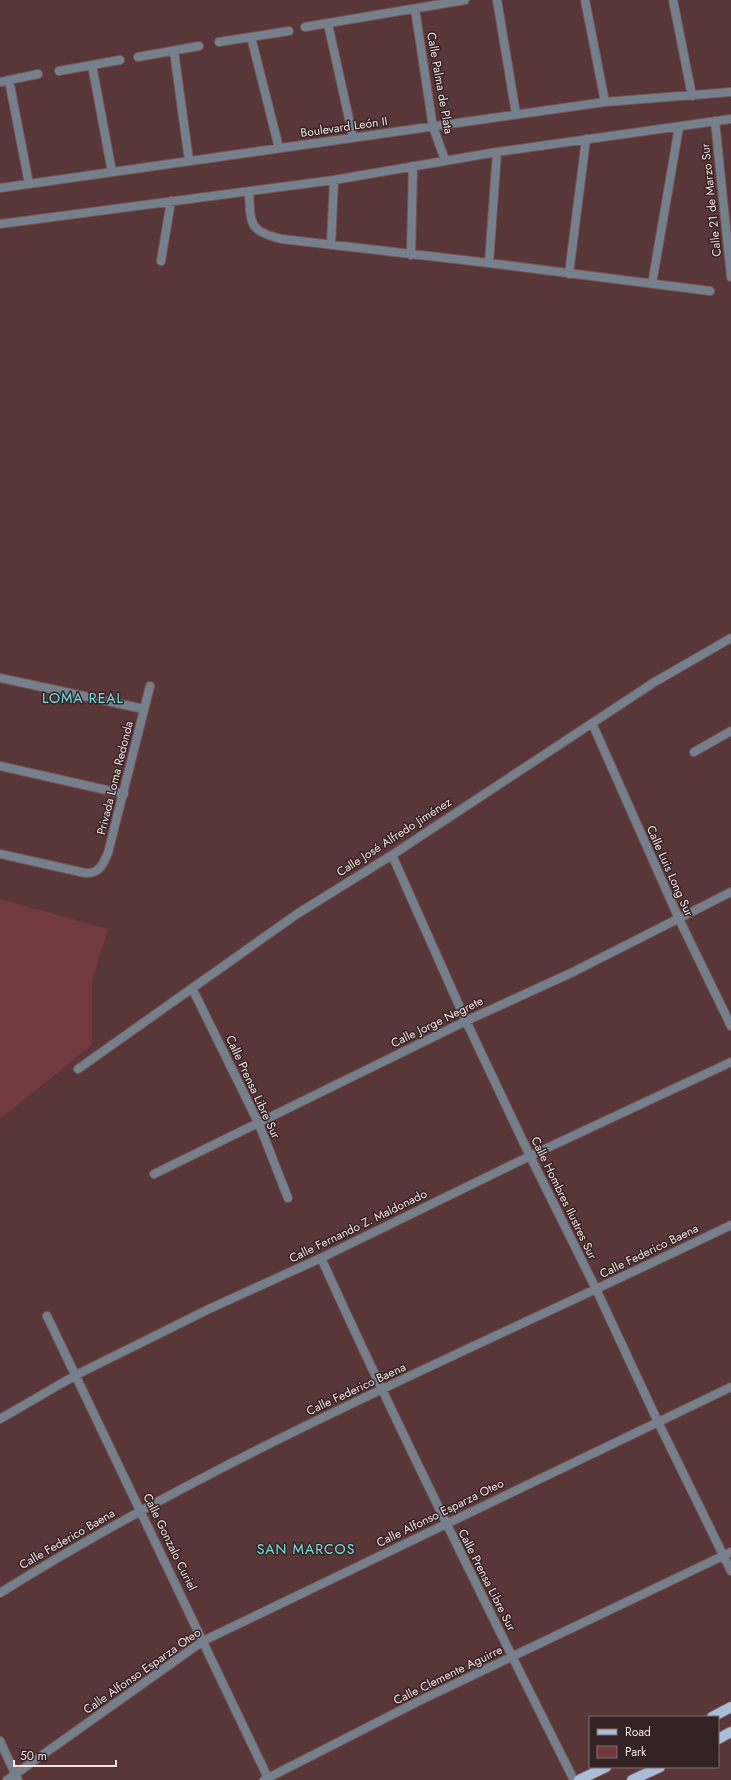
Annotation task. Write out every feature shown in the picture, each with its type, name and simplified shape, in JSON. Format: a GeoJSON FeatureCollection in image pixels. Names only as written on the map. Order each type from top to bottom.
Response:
{"type":"FeatureCollection","features":[{"type":"Feature","properties":{"kind":"main road"},"geometry":{"type":"LineString","coordinates":[[714,1716],[731,1707]]}},
{"type":"Feature","properties":{"kind":"main road"},"geometry":{"type":"LineString","coordinates":[[719,1738],[731,1732]]}},
{"type":"Feature","properties":{"kind":"main road"},"geometry":{"type":"LineString","coordinates":[[579,1780],[604,1768]]}},
{"type":"Feature","properties":{"kind":"main road"},"geometry":{"type":"LineString","coordinates":[[632,1780],[658,1768]]}},
{"type":"Feature","properties":{"kind":"street"},"geometry":{"type":"LineString","coordinates":[[306,27],[465,0]]}},
{"type":"Feature","properties":{"kind":"street"},"geometry":{"type":"LineString","coordinates":[[497,0],[516,114]]}},
{"type":"Feature","properties":{"kind":"street"},"geometry":{"type":"LineString","coordinates":[[585,0],[605,102]]}},
{"type":"Feature","properties":{"kind":"street"},"geometry":{"type":"LineString","coordinates":[[673,0],[692,96]]}},
{"type":"Feature","properties":{"kind":"street","name":"Calle Palma de Plata"},"geometry":{"type":"LineString","coordinates":[[415,9],[433,127],[445,160]]}},
{"type":"Feature","properties":{"kind":"street"},"geometry":{"type":"LineString","coordinates":[[328,24],[353,138]]}},
{"type":"Feature","properties":{"kind":"street"},"geometry":{"type":"LineString","coordinates":[[219,42],[290,31]]}},
{"type":"Feature","properties":{"kind":"street"},"geometry":{"type":"LineString","coordinates":[[251,37],[279,148]]}},
{"type":"Feature","properties":{"kind":"street"},"geometry":{"type":"LineString","coordinates":[[138,57],[199,46]]}},
{"type":"Feature","properties":{"kind":"street"},"geometry":{"type":"LineString","coordinates":[[174,51],[189,161]]}},
{"type":"Feature","properties":{"kind":"street"},"geometry":{"type":"LineString","coordinates":[[59,71],[120,60]]}},
{"type":"Feature","properties":{"kind":"street"},"geometry":{"type":"LineString","coordinates":[[92,65],[112,172]]}},
{"type":"Feature","properties":{"kind":"street"},"geometry":{"type":"LineString","coordinates":[[0,82],[38,74]]}},
{"type":"Feature","properties":{"kind":"street"},"geometry":{"type":"LineString","coordinates":[[9,80],[29,184]]}},
{"type":"Feature","properties":{"kind":"street","name":"Boulevard León II"},"geometry":{"type":"LineString","coordinates":[[0,188],[605,102],[731,92]]}},
{"type":"Feature","properties":{"kind":"street"},"geometry":{"type":"LineString","coordinates":[[0,224],[334,180],[497,152],[731,119]]}},
{"type":"Feature","properties":{"kind":"street","name":"Calle 21 de Marzo Sur"},"geometry":{"type":"LineString","coordinates":[[715,121],[731,277]]}},
{"type":"Feature","properties":{"kind":"street"},"geometry":{"type":"LineString","coordinates":[[652,284],[679,127]]}},
{"type":"Feature","properties":{"kind":"street"},"geometry":{"type":"LineString","coordinates":[[569,274],[586,139]]}},
{"type":"Feature","properties":{"kind":"street"},"geometry":{"type":"LineString","coordinates":[[489,263],[497,152]]}},
{"type":"Feature","properties":{"kind":"street"},"geometry":{"type":"LineString","coordinates":[[411,255],[413,166]]}},
{"type":"Feature","properties":{"kind":"street"},"geometry":{"type":"LineString","coordinates":[[331,245],[334,180]]}},
{"type":"Feature","properties":{"kind":"street"},"geometry":{"type":"LineString","coordinates":[[249,191],[252,223],[260,233],[282,239],[710,291]]}},
{"type":"Feature","properties":{"kind":"street"},"geometry":{"type":"LineString","coordinates":[[161,261],[170,201]]}},
{"type":"Feature","properties":{"kind":"street","name":"Calle José Alfredo Jiménez"},"geometry":{"type":"LineString","coordinates":[[78,1069],[297,914],[392,855],[653,682],[731,638]]}},
{"type":"Feature","properties":{"kind":"street"},"geometry":{"type":"LineString","coordinates":[[0,678],[144,709]]}},
{"type":"Feature","properties":{"kind":"street","name":"Privada Loma Redonda"},"geometry":{"type":"LineString","coordinates":[[0,854],[93,874],[99,870],[104,864],[108,853],[150,686]]}},
{"type":"Feature","properties":{"kind":"street","name":"Calle Luis Long Sur"},"geometry":{"type":"LineString","coordinates":[[592,723],[678,919],[731,1026]]}},
{"type":"Feature","properties":{"kind":"street"},"geometry":{"type":"LineString","coordinates":[[694,752],[731,731]]}},
{"type":"Feature","properties":{"kind":"street"},"geometry":{"type":"LineString","coordinates":[[0,766],[124,794]]}},
{"type":"Feature","properties":{"kind":"street","name":"Calle Hombres Ilustres Sur"},"geometry":{"type":"LineString","coordinates":[[392,855],[466,1021],[530,1156],[596,1289],[658,1422],[727,1554],[731,1571]]}},
{"type":"Feature","properties":{"kind":"street","name":"Calle Jorge Negrete"},"geometry":{"type":"LineString","coordinates":[[154,1174],[731,892]]}},
{"type":"Feature","properties":{"kind":"street","name":"Calle Prensa Libre Sur"},"geometry":{"type":"LineString","coordinates":[[192,988],[259,1124],[288,1198]]}},
{"type":"Feature","properties":{"kind":"street","name":"Calle Fernando Z. Maldonado"},"geometry":{"type":"LineString","coordinates":[[0,1419],[76,1375],[209,1309],[321,1258],[530,1156],[731,1062]]}},
{"type":"Feature","properties":{"kind":"street","name":"Calle Federico Baena"},"geometry":{"type":"LineString","coordinates":[[0,1593],[140,1510],[323,1417],[522,1322],[596,1289],[731,1225]]}},
{"type":"Feature","properties":{"kind":"street","name":"Calle Prensa Libre Sur"},"geometry":{"type":"LineString","coordinates":[[321,1258],[381,1390],[445,1523],[574,1780]]}},
{"type":"Feature","properties":{"kind":"street","name":"Calle Gonzalo Curiel"},"geometry":{"type":"LineString","coordinates":[[47,1316],[204,1641],[267,1779]]}},
{"type":"Feature","properties":{"kind":"street","name":"Calle Alfonso Esparza Oteo"},"geometry":{"type":"LineString","coordinates":[[7,1780],[17,1777],[204,1641],[445,1523],[731,1387]]}},
{"type":"Feature","properties":{"kind":"street","name":"Calle Clemente Aguirre"},"geometry":{"type":"LineString","coordinates":[[267,1779],[417,1702],[727,1554]]}},
{"type":"Feature","properties":{"kind":"street"},"geometry":{"type":"LineString","coordinates":[[0,1741],[17,1777]]}},
{"type":"Feature","properties":{"kind":"green space"},"geometry":{"type":"Polygon","coordinates":[[[0,899],[108,929],[92,980],[92,1045],[0,1119],[0,899]]]}},
{"type":"Feature","properties":{"kind":"district","name":"LOMA REAL"},"geometry":{"type":"Point","coordinates":[83,698]}},
{"type":"Feature","properties":{"kind":"district","name":"SAN MARCOS"},"geometry":{"type":"Point","coordinates":[306,1549]}}]}
